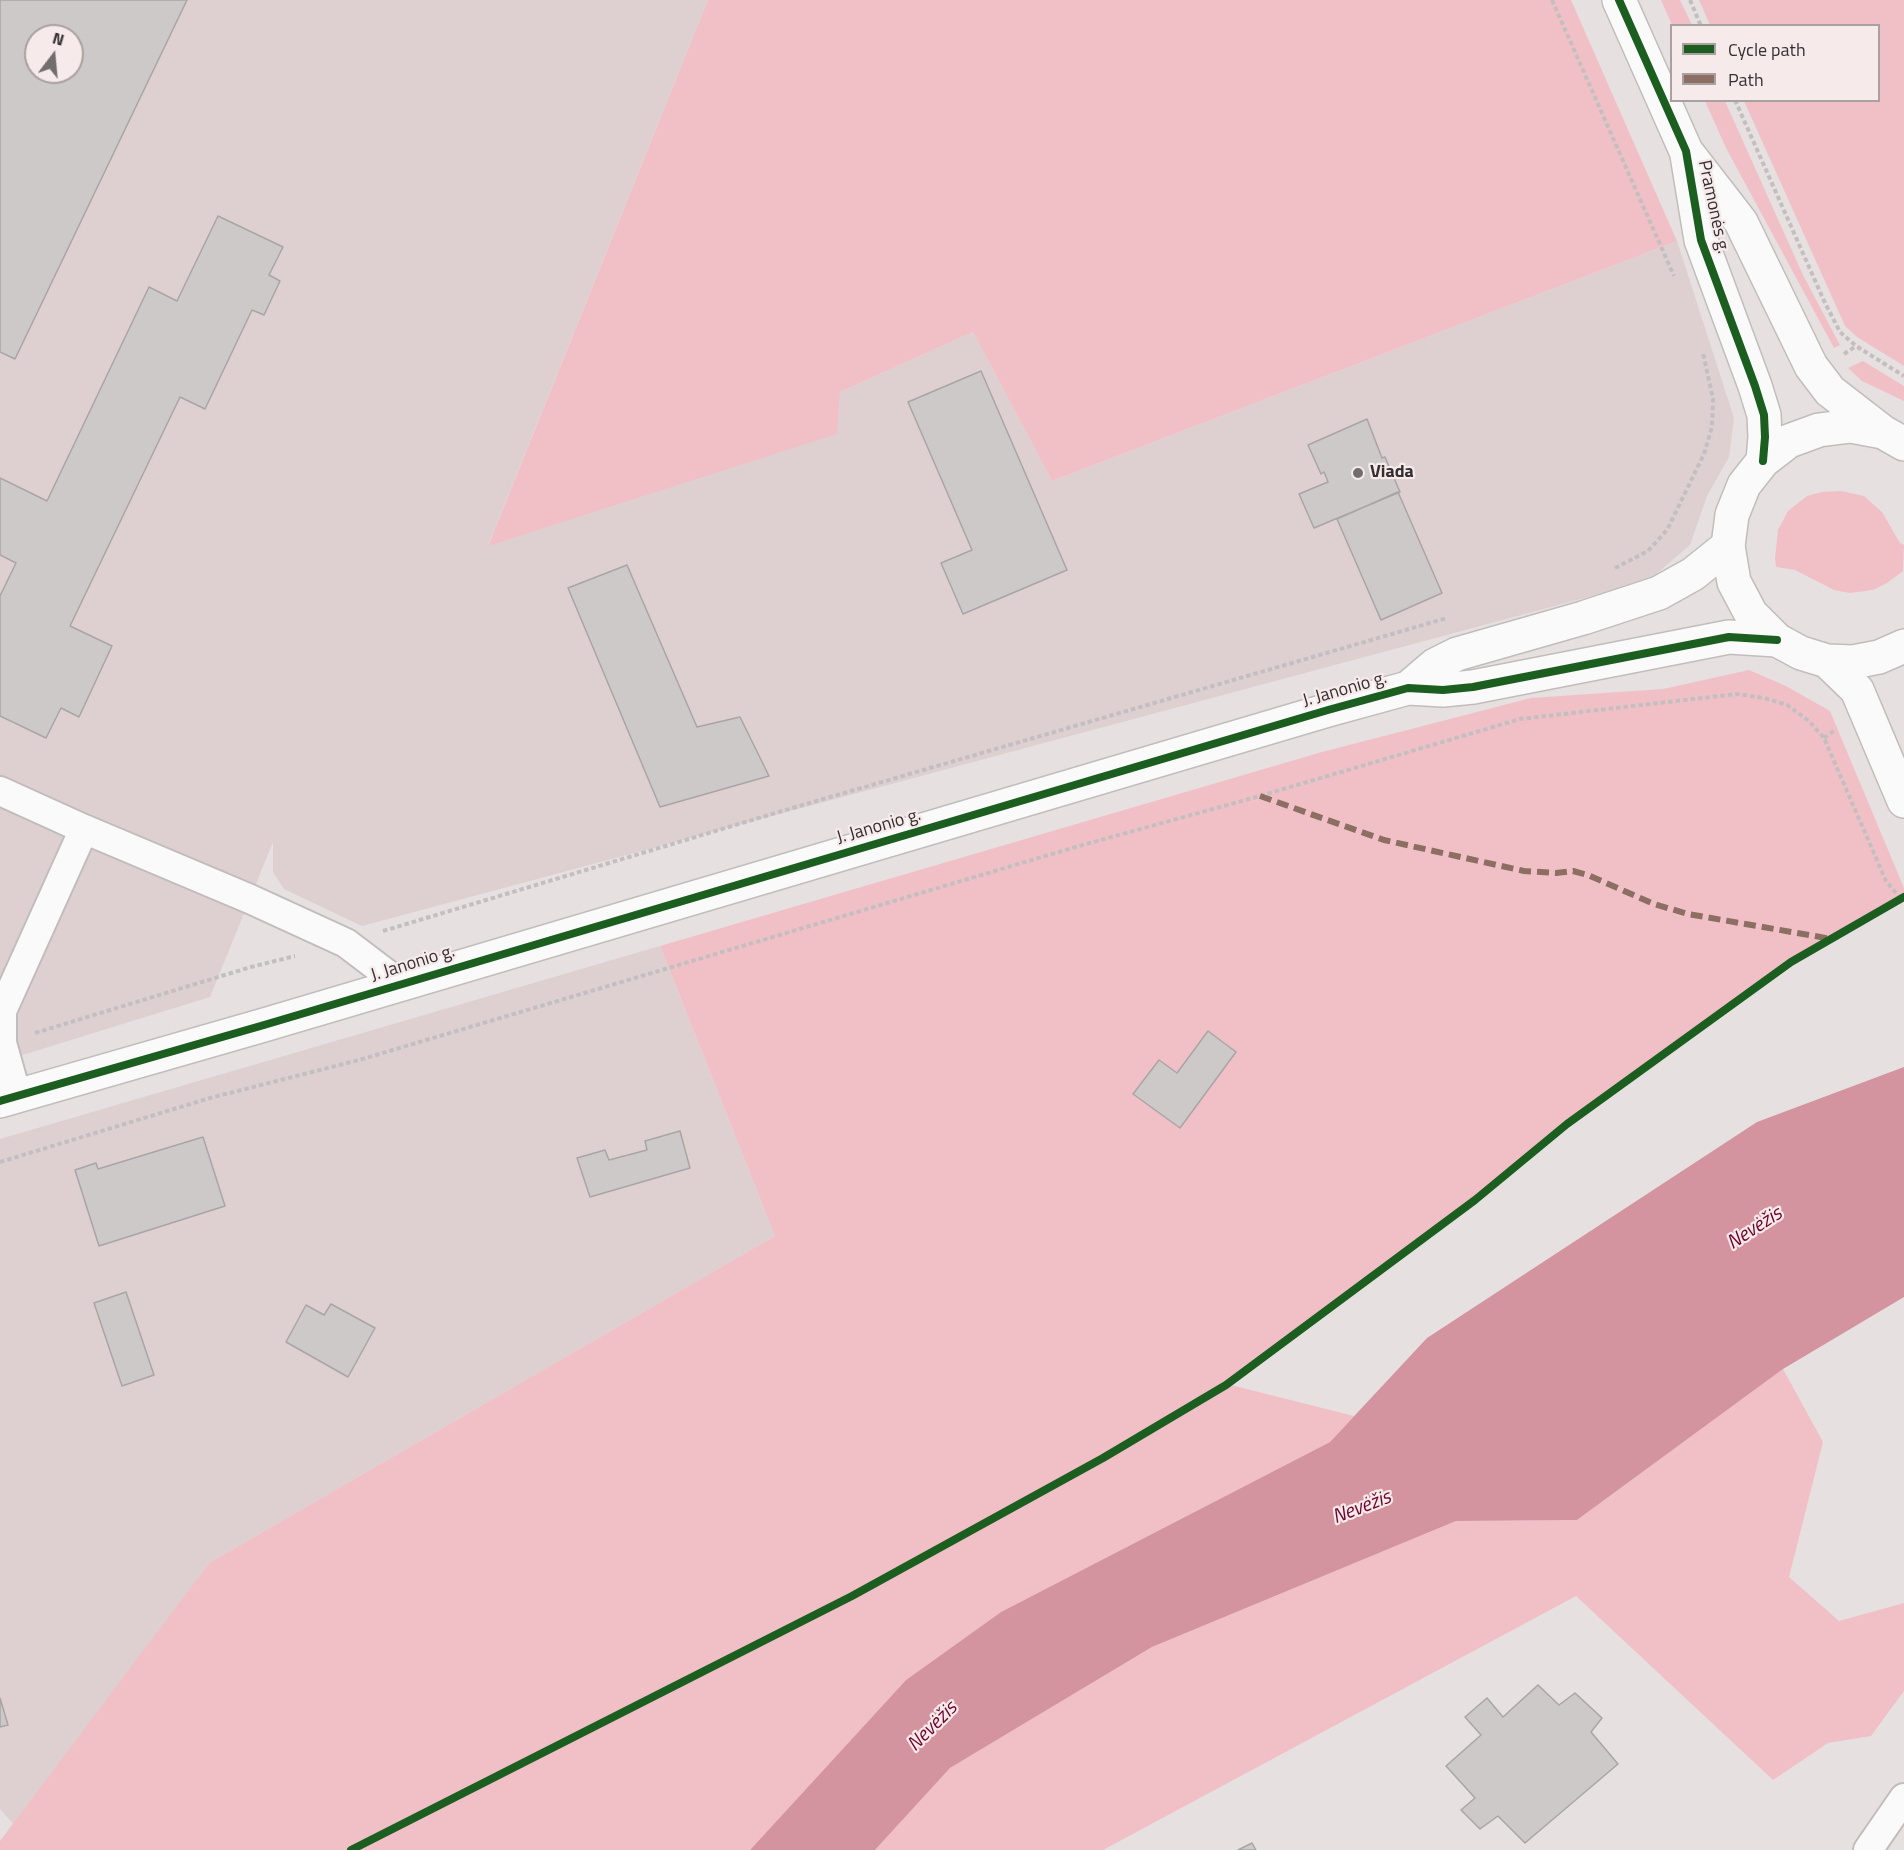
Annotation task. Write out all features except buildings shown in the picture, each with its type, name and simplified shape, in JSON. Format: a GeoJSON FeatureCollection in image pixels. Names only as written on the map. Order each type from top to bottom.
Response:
{"type":"FeatureCollection","features":[{"type":"Feature","properties":{"kind":"street","name":"Pramonės g."},"geometry":{"type":"LineString","coordinates":[[1619,0],[1686,151],[1741,222],[1811,366],[1830,391],[1893,438]]}},
{"type":"Feature","properties":{"kind":"street","name":"Pramonės g."},"geometry":{"type":"LineString","coordinates":[[1686,151],[1701,240],[1764,415],[1763,461]]}},
{"type":"Feature","properties":{"kind":"street"},"geometry":{"type":"LineString","coordinates":[[1893,438],[1851,426],[1819,430],[1789,441],[1763,461],[1743,485],[1732,514],[1728,546],[1734,582],[1751,614],[1777,640],[1801,653],[1827,661],[1853,662],[1879,657],[1904,646]]}},
{"type":"Feature","properties":{"kind":"street","name":"J. Janonio g."},"geometry":{"type":"LineString","coordinates":[[1408,688],[1435,665],[1457,654],[1583,618],[1659,593],[1693,574],[1728,546]]}},
{"type":"Feature","properties":{"kind":"street","name":"J. Janonio g."},"geometry":{"type":"LineString","coordinates":[[8,1098],[1408,688],[1443,690],[1473,687],[1729,637],[1777,640]]}},
{"type":"Feature","properties":{"kind":"street"},"geometry":{"type":"LineString","coordinates":[[1827,661],[1857,690],[1904,801]]}},
{"type":"Feature","properties":{"kind":"street"},"geometry":{"type":"LineString","coordinates":[[0,791],[84,829],[250,898],[346,942],[400,984]]}},
{"type":"Feature","properties":{"kind":"street"},"geometry":{"type":"LineString","coordinates":[[8,1098],[2,1043],[2,1011],[84,829]]}},
{"type":"Feature","properties":{"kind":"street"},"geometry":{"type":"LineString","coordinates":[[1868,1850],[1904,1798]]}},
{"type":"Feature","properties":{"kind":"path"},"geometry":{"type":"LineString","coordinates":[[1552,0],[1677,284]]}},
{"type":"Feature","properties":{"kind":"path"},"geometry":{"type":"LineString","coordinates":[[1690,0],[1700,24]]}},
{"type":"Feature","properties":{"kind":"path"},"geometry":{"type":"LineString","coordinates":[[1736,102],[1840,332],[1856,346],[1904,376]]}},
{"type":"Feature","properties":{"kind":"path"},"geometry":{"type":"LineString","coordinates":[[1612,569],[1648,551],[1667,530],[1704,454],[1712,427],[1713,399],[1700,343]]}},
{"type":"Feature","properties":{"kind":"path"},"geometry":{"type":"LineString","coordinates":[[2,1043],[793,807],[1456,615]]}},
{"type":"Feature","properties":{"kind":"path"},"geometry":{"type":"LineString","coordinates":[[0,1162],[210,1098],[359,1060],[1078,846],[1260,796],[1520,719],[1737,694],[1764,698],[1787,705],[1809,721],[1824,738],[1886,881],[1901,899]]}},
{"type":"Feature","properties":{"kind":"shaded area"},"geometry":{"type":"Polygon","coordinates":[[[0,0],[708,0],[488,545],[973,332],[1052,481],[1677,241],[1734,418],[1729,457],[1707,496],[1690,545],[1648,581],[362,926],[284,889],[273,872],[273,842],[210,997],[0,1062],[0,0]]]}},
{"type":"Feature","properties":{"kind":"shaded area"},"geometry":{"type":"Polygon","coordinates":[[[708,0],[1571,0],[1677,241],[1052,481],[973,332],[840,392],[837,434],[488,546],[708,0]]]}},
{"type":"Feature","properties":{"kind":"shaded area"},"geometry":{"type":"Polygon","coordinates":[[[1661,0],[1680,0],[1692,24],[1672,24],[1661,0]]]}},
{"type":"Feature","properties":{"kind":"shaded area"},"geometry":{"type":"Polygon","coordinates":[[[1699,0],[1904,0],[1904,366],[1857,337],[1845,326],[1744,102],[1880,102],[1880,24],[1710,24],[1699,0]]]}},
{"type":"Feature","properties":{"kind":"shaded area"},"geometry":{"type":"Polygon","coordinates":[[[1705,102],[1725,102],[1803,275],[1840,345],[1834,348],[1726,148],[1705,102]]]}},
{"type":"Feature","properties":{"kind":"shaded area"},"geometry":{"type":"Polygon","coordinates":[[[1863,361],[1904,386],[1904,401],[1862,381],[1848,368],[1863,361]]]}},
{"type":"Feature","properties":{"kind":"shaded area"},"geometry":{"type":"Polygon","coordinates":[[[1841,491],[1864,496],[1882,512],[1900,543],[1904,545],[1903,571],[1873,590],[1850,593],[1834,590],[1795,570],[1776,567],[1778,530],[1788,511],[1807,496],[1841,491]]]}},
{"type":"Feature","properties":{"kind":"shaded area"},"geometry":{"type":"Polygon","coordinates":[[[1749,670],[1786,686],[1830,711],[1904,888],[1904,897],[1791,962],[1567,1124],[1475,1200],[1227,1384],[1354,1416],[1330,1442],[1001,1612],[906,1680],[750,1850],[0,1850],[0,1841],[209,1563],[775,1236],[660,946],[1322,752],[1531,698],[1663,689],[1749,670]]]}},
{"type":"Feature","properties":{"kind":"shaded area"},"geometry":{"type":"Polygon","coordinates":[[[660,946],[775,1236],[209,1563],[14,1825],[0,1809],[0,1139],[660,946]]]}},
{"type":"Feature","properties":{"kind":"shaded area"},"geometry":{"type":"Polygon","coordinates":[[[1783,1369],[1823,1442],[1789,1577],[1839,1621],[1904,1603],[1904,1691],[1871,1736],[1828,1743],[1773,1780],[1576,1596],[1103,1850],[875,1850],[950,1768],[1152,1647],[1456,1521],[1577,1520],[1783,1369]]]}},
{"type":"Feature","properties":{"kind":"water","name":"Nevėžis"},"geometry":{"type":"Polygon","coordinates":[[[1904,1067],[1904,1297],[1783,1369],[1577,1520],[1456,1521],[1152,1647],[950,1768],[875,1850],[750,1850],[906,1680],[1001,1612],[1330,1442],[1427,1338],[1757,1122],[1904,1067]]]}},
{"type":"Feature","properties":{"kind":"marked path"},"geometry":{"type":"LineString","coordinates":[[1260,796],[1384,840],[1524,871],[1556,873],[1573,871],[1588,875],[1654,904],[1688,914],[1832,939]]}},
{"type":"Feature","properties":{"kind":"cycle path"},"geometry":{"type":"LineString","coordinates":[[1619,0],[1686,151],[1701,240],[1764,415],[1763,461]]}},
{"type":"Feature","properties":{"kind":"cycle path"},"geometry":{"type":"LineString","coordinates":[[0,1101],[1408,688],[1443,690],[1473,687],[1729,637],[1777,640]]}},
{"type":"Feature","properties":{"kind":"cycle path"},"geometry":{"type":"LineString","coordinates":[[351,1850],[852,1596],[1103,1458],[1226,1385],[1475,1200],[1567,1124],[1791,962],[1904,897]]}},
{"type":"Feature","properties":{"kind":"place","name":"Viada"},"geometry":{"type":"Point","coordinates":[1358,473]}}]}
